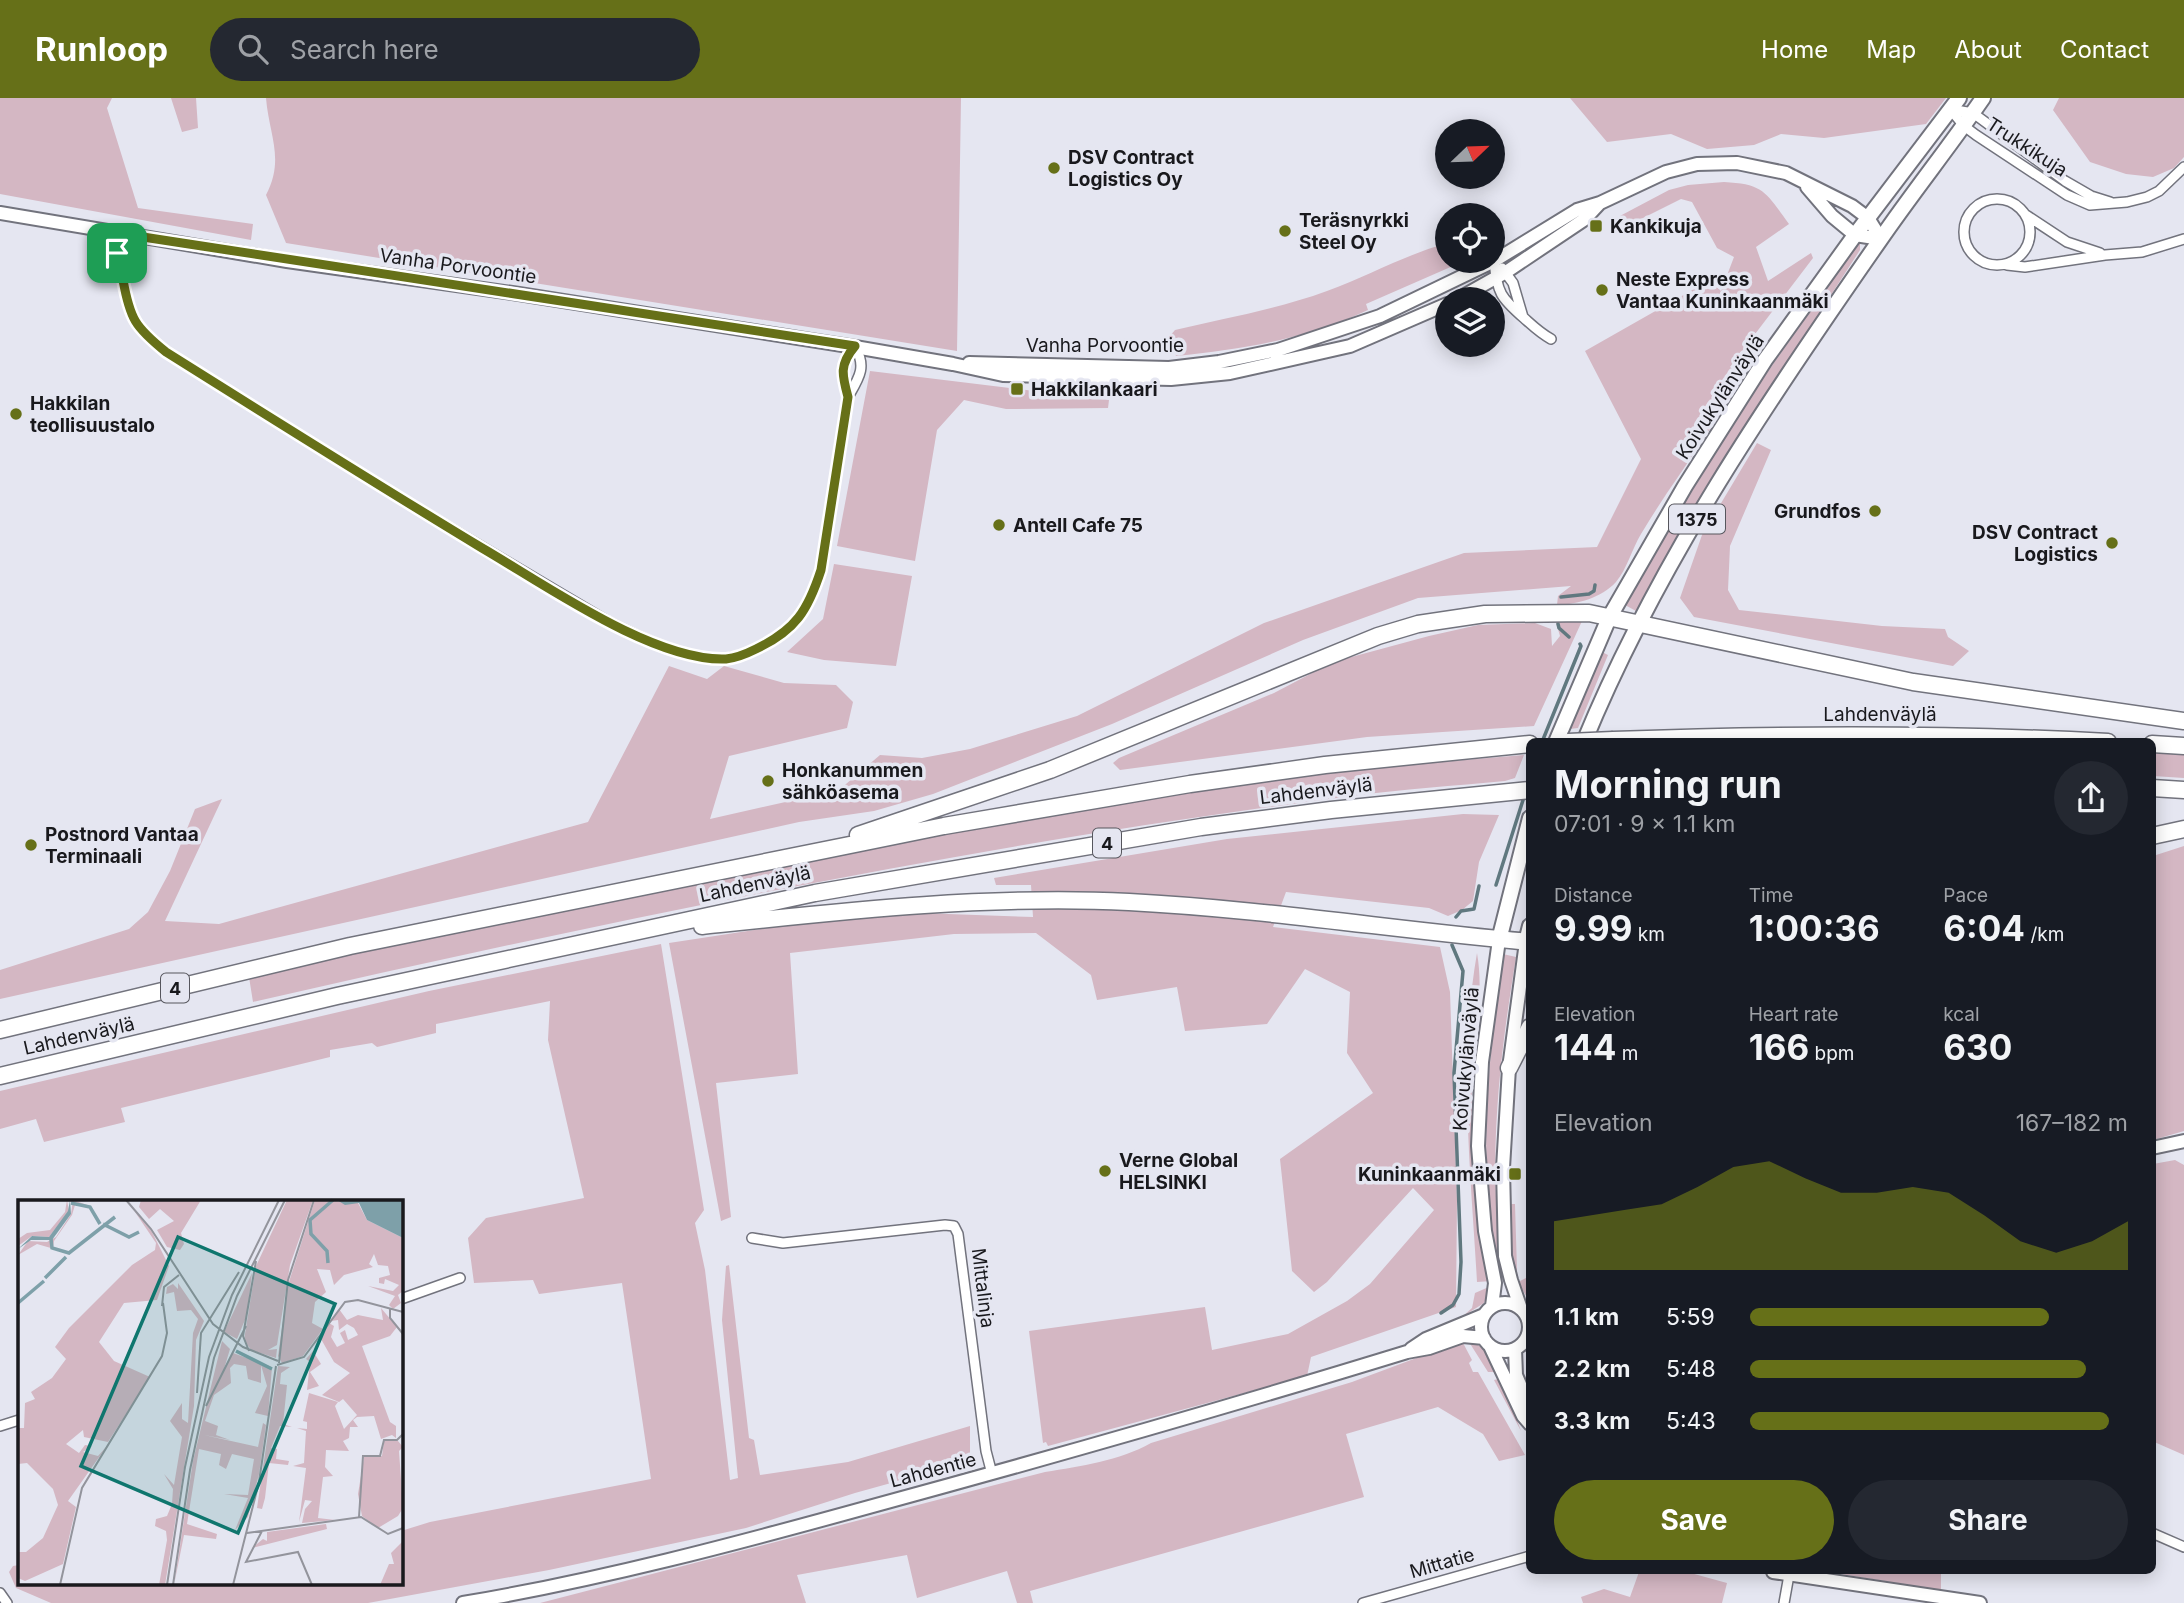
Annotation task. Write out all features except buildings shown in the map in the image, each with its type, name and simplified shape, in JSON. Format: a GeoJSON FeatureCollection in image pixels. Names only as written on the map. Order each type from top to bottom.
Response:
{"type":"FeatureCollection","features":[{"type":"Feature","properties":{"kind":"highway"},"geometry":{"type":"LineString","coordinates":[[806,852],[1050,771],[1378,636],[1418,624],[1485,614],[1580,612],[1913,682],[2184,721]]}},
{"type":"Feature","properties":{"kind":"highway","name":"Lahdenväylä"},"geometry":{"type":"LineString","coordinates":[[1664,738],[1765,734],[1905,734],[2006,738]]}},
{"type":"Feature","properties":{"kind":"highway","name":"Lahdenväylä"},"geometry":{"type":"LineString","coordinates":[[0,1030],[350,946],[806,852],[1190,784],[1325,765],[1526,744]]}},
{"type":"Feature","properties":{"kind":"highway"},"geometry":{"type":"LineString","coordinates":[[2156,744],[2184,746]]}},
{"type":"Feature","properties":{"kind":"highway"},"geometry":{"type":"LineString","coordinates":[[2156,788],[2184,790]]}},
{"type":"Feature","properties":{"kind":"highway","name":"Lahdenväylä"},"geometry":{"type":"LineString","coordinates":[[0,1076],[337,996],[815,893],[1201,827],[1356,807],[1526,790]]}},
{"type":"Feature","properties":{"kind":"highway"},"geometry":{"type":"LineString","coordinates":[[2156,835],[2184,829]]}},
{"type":"Feature","properties":{"kind":"highway"},"geometry":{"type":"LineString","coordinates":[[623,934],[963,902],[1114,902],[1233,910],[1499,940],[1526,937]]}},
{"type":"Feature","properties":{"kind":"highway"},"geometry":{"type":"LineString","coordinates":[[1509,1068],[1526,1035]]}},
{"type":"Feature","properties":{"kind":"main road","name":"1375"},"geometry":{"type":"LineString","coordinates":[[1586,738],[1608,684],[1638,624],[1708,499],[1881,239],[1983,98]]}},
{"type":"Feature","properties":{"kind":"main road","name":"Koivukylänväylä"},"geometry":{"type":"LineString","coordinates":[[1558,738],[1609,618],[1667,516],[1726,421],[1765,360],[1954,104]]}},
{"type":"Feature","properties":{"kind":"main road","name":"Vanha Porvoontie"},"geometry":{"type":"LineString","coordinates":[[1505,254],[1577,210],[1600,203],[1650,178],[1680,167],[1717,162],[1751,165],[1786,173],[1852,206],[1868,218],[1881,239]]}},
{"type":"Feature","properties":{"kind":"main road","name":"Vanha Porvoontie"},"geometry":{"type":"LineString","coordinates":[[1801,181],[1824,208],[1855,235]]}},
{"type":"Feature","properties":{"kind":"main road","name":"Vanha Porvoontie"},"geometry":{"type":"LineString","coordinates":[[1479,287],[1585,219],[1600,203]]}},
{"type":"Feature","properties":{"kind":"main road","name":"Vanha Porvoontie"},"geometry":{"type":"LineString","coordinates":[[0,213],[855,346],[1003,376],[1154,379],[1196,377],[1269,366],[1350,346],[1435,309]]}},
{"type":"Feature","properties":{"kind":"main road"},"geometry":{"type":"LineString","coordinates":[[1855,235],[1881,239]]}},
{"type":"Feature","properties":{"kind":"main road","name":"Vanha Porvoontie"},"geometry":{"type":"LineString","coordinates":[[953,364],[1085,364],[1169,368],[1257,355],[1380,316],[1469,273]]}},
{"type":"Feature","properties":{"kind":"main road","name":"Koivukylänväylä"},"geometry":{"type":"LineString","coordinates":[[1488,1310],[1496,1283],[1485,1231],[1478,1146],[1482,1062],[1499,940],[1526,834]]}},
{"type":"Feature","properties":{"kind":"main road"},"geometry":{"type":"LineString","coordinates":[[1526,951],[1509,1068],[1503,1168],[1505,1256],[1511,1280],[1526,1313]]}},
{"type":"Feature","properties":{"kind":"main road"},"geometry":{"type":"LineString","coordinates":[[2156,1147],[2184,1141]]}},
{"type":"Feature","properties":{"kind":"main road"},"geometry":{"type":"LineString","coordinates":[[1526,1313],[1505,1302],[1488,1310],[1481,1322],[1487,1342],[1526,1419]]}},
{"type":"Feature","properties":{"kind":"main road","name":"Lahdentie"},"geometry":{"type":"LineString","coordinates":[[1407,1352],[1426,1339],[1488,1310]]}},
{"type":"Feature","properties":{"kind":"main road","name":"Lahdentie"},"geometry":{"type":"LineString","coordinates":[[463,1603],[615,1572],[751,1540],[1198,1416],[1463,1336],[1487,1342]]}},
{"type":"Feature","properties":{"kind":"main road"},"geometry":{"type":"LineString","coordinates":[[1487,1342],[1499,1350],[1523,1342]]}},
{"type":"Feature","properties":{"kind":"main road"},"geometry":{"type":"LineString","coordinates":[[1523,1342],[1516,1375],[1526,1399]]}},
{"type":"Feature","properties":{"kind":"main road"},"geometry":{"type":"LineString","coordinates":[[1784,1574],[1980,1603]]}},
{"type":"Feature","properties":{"kind":"street","name":"Trukkikuja"},"geometry":{"type":"LineString","coordinates":[[1954,104],[1973,113],[2066,181],[2108,202]]}},
{"type":"Feature","properties":{"kind":"street","name":"Trukkikuja"},"geometry":{"type":"LineString","coordinates":[[1954,104],[1964,126],[2073,199],[2090,205],[2127,202],[2159,191],[2184,167]]}},
{"type":"Feature","properties":{"kind":"street"},"geometry":{"type":"LineString","coordinates":[[2105,255],[2067,242],[2017,207],[1999,199],[1980,204],[1967,219],[1964,229],[1968,248],[1983,262],[2025,267],[2143,252],[2184,239]]}},
{"type":"Feature","properties":{"kind":"street"},"geometry":{"type":"LineString","coordinates":[[2003,265],[2013,261],[2027,245],[2029,235],[2024,214]]}},
{"type":"Feature","properties":{"kind":"street"},"geometry":{"type":"LineString","coordinates":[[124,281],[139,256],[130,235],[117,253],[127,304],[133,320],[143,334],[166,352],[388,491],[607,621],[687,654],[729,659],[751,652],[790,629],[803,614],[821,570],[848,397],[862,366],[855,346],[843,363],[843,381],[848,397]]}},
{"type":"Feature","properties":{"kind":"street"},"geometry":{"type":"LineString","coordinates":[[1524,317],[1513,283],[1500,275],[1499,291],[1508,304],[1534,329],[1551,339]]}},
{"type":"Feature","properties":{"kind":"street","name":"Mittalinja"},"geometry":{"type":"LineString","coordinates":[[752,1238],[783,1243],[954,1226],[958,1234],[986,1451],[992,1474]]}},
{"type":"Feature","properties":{"kind":"street"},"geometry":{"type":"LineString","coordinates":[[402,1299],[460,1278]]}},
{"type":"Feature","properties":{"kind":"street"},"geometry":{"type":"LineString","coordinates":[[0,1426],[18,1420]]}},
{"type":"Feature","properties":{"kind":"street"},"geometry":{"type":"LineString","coordinates":[[2156,1535],[2184,1547]]}},
{"type":"Feature","properties":{"kind":"street","name":"Mittatie"},"geometry":{"type":"LineString","coordinates":[[1363,1603],[1526,1557]]}},
{"type":"Feature","properties":{"kind":"street"},"geometry":{"type":"LineString","coordinates":[[1784,1603],[1789,1575]]}},
{"type":"Feature","properties":{"kind":"street"},"geometry":{"type":"LineString","coordinates":[[0,1592],[7,1603]]}},
{"type":"Feature","properties":{"kind":"shaded area"},"geometry":{"type":"Polygon","coordinates":[[[0,98],[112,98],[107,108],[138,208],[253,224],[251,240],[0,194],[0,98]]]}},
{"type":"Feature","properties":{"kind":"shaded area"},"geometry":{"type":"Polygon","coordinates":[[[171,98],[196,98],[198,128],[182,132],[171,98]]]}},
{"type":"Feature","properties":{"kind":"shaded area"},"geometry":{"type":"Polygon","coordinates":[[[266,98],[961,98],[957,351],[286,243],[266,195],[272,182],[275,158],[266,98]]]}},
{"type":"Feature","properties":{"kind":"shaded area"},"geometry":{"type":"Polygon","coordinates":[[[1570,98],[1946,98],[1926,124],[1824,138],[1781,134],[1754,145],[1707,149],[1671,134],[1607,142],[1570,98]]]}},
{"type":"Feature","properties":{"kind":"shaded area"},"geometry":{"type":"Polygon","coordinates":[[[2059,98],[2184,98],[2184,157],[2174,168],[2153,177],[2126,174],[2090,162],[2053,110],[2059,98]]]}},
{"type":"Feature","properties":{"kind":"shaded area"},"geometry":{"type":"Polygon","coordinates":[[[1724,182],[1757,188],[1769,198],[1789,224],[1756,247],[1768,281],[1811,253],[1813,258],[1730,367],[1740,375],[1718,416],[1653,514],[1620,577],[1610,588],[1596,596],[1581,602],[1557,605],[1558,596],[1571,586],[1418,598],[1303,640],[1112,724],[933,794],[874,811],[799,822],[0,999],[0,970],[129,929],[148,912],[170,871],[195,809],[222,799],[165,921],[219,924],[588,822],[669,666],[707,679],[724,666],[784,683],[836,685],[853,702],[847,728],[729,756],[710,819],[839,790],[880,755],[922,758],[970,749],[1077,716],[1264,623],[1464,553],[1597,547],[1641,459],[1585,351],[1710,280],[1721,291],[1734,257],[1717,248],[1692,202],[1681,199],[1621,229],[1618,217],[1669,190],[1688,185],[1724,182]]]}},
{"type":"Feature","properties":{"kind":"shaded area"},"geometry":{"type":"Polygon","coordinates":[[[1858,244],[1860,250],[1691,512],[1636,611],[1625,605],[1705,466],[1858,244]]]}},
{"type":"Feature","properties":{"kind":"shaded area"},"geometry":{"type":"Polygon","coordinates":[[[1435,247],[1437,273],[1366,304],[1368,310],[1321,328],[1274,341],[1176,356],[1169,337],[1175,330],[1308,297],[1435,247]]]}},
{"type":"Feature","properties":{"kind":"shaded area"},"geometry":{"type":"Polygon","coordinates":[[[870,371],[1109,400],[1108,408],[1006,409],[964,400],[937,430],[915,561],[837,546],[870,371]]]}},
{"type":"Feature","properties":{"kind":"shaded area"},"geometry":{"type":"Polygon","coordinates":[[[1757,443],[1771,450],[1730,546],[1728,590],[1739,610],[1882,626],[1945,629],[1948,637],[1969,651],[1953,666],[1694,617],[1680,598],[1702,535],[1757,443]]]}},
{"type":"Feature","properties":{"kind":"shaded area"},"geometry":{"type":"Polygon","coordinates":[[[834,564],[912,576],[896,666],[824,660],[787,652],[823,619],[834,564]]]}},
{"type":"Feature","properties":{"kind":"shaded area"},"geometry":{"type":"Polygon","coordinates":[[[1555,619],[1582,621],[1534,726],[1367,737],[1120,770],[1113,763],[1119,758],[1274,693],[1333,662],[1478,625],[1535,623],[1551,629],[1552,646],[1560,636],[1555,619]]]}},
{"type":"Feature","properties":{"kind":"shaded area"},"geometry":{"type":"Polygon","coordinates":[[[1602,652],[1608,655],[1578,728],[1569,729],[1602,652]]]}},
{"type":"Feature","properties":{"kind":"shaded area"},"geometry":{"type":"Polygon","coordinates":[[[2156,751],[2184,753],[2184,778],[2156,776],[2156,751]]]}},
{"type":"Feature","properties":{"kind":"shaded area"},"geometry":{"type":"Polygon","coordinates":[[[1524,755],[1515,778],[1505,781],[1371,794],[1213,815],[937,860],[526,941],[253,1002],[249,977],[796,861],[1210,789],[1371,769],[1524,755]]]}},
{"type":"Feature","properties":{"kind":"shaded area"},"geometry":{"type":"Polygon","coordinates":[[[1463,814],[1499,815],[1479,862],[1473,901],[1462,910],[1448,916],[1429,908],[1286,892],[1273,927],[1440,947],[1450,992],[1457,1200],[1456,1307],[1311,1357],[1307,1376],[1048,1446],[1046,1442],[1043,1443],[1029,1331],[1205,1307],[1212,1350],[1288,1334],[1347,1301],[1370,1284],[1434,1210],[1413,1188],[1327,1282],[1314,1292],[1292,1271],[1280,1159],[1373,1093],[1347,1053],[1350,992],[1305,969],[1267,1024],[1185,1031],[1177,987],[1097,1000],[1091,975],[1036,933],[954,934],[790,953],[798,1074],[716,1083],[731,1217],[721,1221],[669,943],[827,919],[920,913],[1033,917],[1031,885],[996,885],[994,878],[1227,839],[1463,814]]]}},
{"type":"Feature","properties":{"kind":"shaded area"},"geometry":{"type":"Polygon","coordinates":[[[2184,846],[2184,1131],[2156,1139],[2156,855],[2184,846]]]}},
{"type":"Feature","properties":{"kind":"shaded area"},"geometry":{"type":"Polygon","coordinates":[[[661,944],[704,1210],[695,1223],[705,1270],[730,1480],[738,1478],[722,1320],[726,1266],[729,1265],[749,1438],[754,1440],[760,1475],[848,1462],[970,1426],[970,1458],[950,1472],[909,1478],[746,1528],[549,1570],[368,1603],[51,1603],[16,1588],[9,1572],[13,1566],[18,1565],[18,1586],[402,1586],[402,1531],[430,1522],[651,1479],[622,1283],[539,1294],[533,1280],[474,1283],[468,1238],[486,1218],[584,1198],[548,1040],[550,1001],[436,1024],[436,1033],[377,1047],[372,1043],[330,1050],[330,1057],[121,1108],[125,1122],[44,1142],[36,1119],[0,1129],[0,1091],[429,991],[661,944]]]}},
{"type":"Feature","properties":{"kind":"shaded area"},"geometry":{"type":"Polygon","coordinates":[[[1477,953],[1480,987],[1473,1071],[1473,1137],[1480,1209],[1492,1281],[1477,1282],[1467,1076],[1471,994],[1477,953]]]}},
{"type":"Feature","properties":{"kind":"shaded area"},"geometry":{"type":"Polygon","coordinates":[[[1503,954],[1516,957],[1504,1036],[1497,1115],[1496,1194],[1504,1273],[1499,1275],[1492,1235],[1486,1155],[1489,1074],[1503,954]]]}},
{"type":"Feature","properties":{"kind":"shaded area"},"geometry":{"type":"Polygon","coordinates":[[[2175,1160],[2184,1165],[2184,1455],[2156,1443],[2156,1163],[2175,1160]]]}},
{"type":"Feature","properties":{"kind":"shaded area"},"geometry":{"type":"Polygon","coordinates":[[[1510,1204],[1515,1204],[1517,1270],[1514,1274],[1510,1253],[1510,1204]]]}},
{"type":"Feature","properties":{"kind":"shaded area"},"geometry":{"type":"Polygon","coordinates":[[[1526,1278],[1526,1296],[1518,1282],[1526,1278]]]}},
{"type":"Feature","properties":{"kind":"shaded area"},"geometry":{"type":"Polygon","coordinates":[[[1491,1286],[1484,1303],[1462,1317],[1472,1308],[1475,1293],[1491,1286]]]}},
{"type":"Feature","properties":{"kind":"shaded area"},"geometry":{"type":"Polygon","coordinates":[[[1462,1341],[1472,1360],[1469,1363],[1473,1372],[1478,1372],[1525,1455],[1499,1461],[1483,1434],[1438,1407],[1346,1434],[1364,1497],[1030,1591],[1033,1603],[1017,1603],[1007,1571],[917,1598],[907,1555],[797,1575],[806,1603],[540,1603],[1045,1472],[1113,1459],[1151,1443],[1352,1382],[1462,1341]]]}},
{"type":"Feature","properties":{"kind":"shaded area"},"geometry":{"type":"Polygon","coordinates":[[[1469,1342],[1483,1347],[1499,1372],[1488,1372],[1469,1342]]]}},
{"type":"Feature","properties":{"kind":"shaded area"},"geometry":{"type":"Polygon","coordinates":[[[1502,1378],[1521,1431],[1494,1380],[1502,1378]]]}},
{"type":"Feature","properties":{"kind":"shaded area"},"geometry":{"type":"Polygon","coordinates":[[[1638,1574],[1694,1574],[1727,1583],[1722,1603],[1583,1603],[1581,1597],[1604,1589],[1630,1597],[1638,1574]]]}},
{"type":"Feature","properties":{"kind":"shaded area"},"geometry":{"type":"Polygon","coordinates":[[[1841,1574],[1941,1574],[1941,1590],[1841,1574]]]}},
{"type":"Feature","properties":{"kind":"waterway"},"geometry":{"type":"LineString","coordinates":[[1561,597],[1589,594],[1594,591],[1595,585]]}},
{"type":"Feature","properties":{"kind":"waterway"},"geometry":{"type":"LineString","coordinates":[[1558,624],[1569,637]]}},
{"type":"Feature","properties":{"kind":"waterway"},"geometry":{"type":"LineString","coordinates":[[1544,738],[1580,644]]}},
{"type":"Feature","properties":{"kind":"waterway"},"geometry":{"type":"LineString","coordinates":[[1496,885],[1524,797]]}},
{"type":"Feature","properties":{"kind":"waterway"},"geometry":{"type":"LineString","coordinates":[[1456,917],[1461,911],[1474,909],[1479,886]]}},
{"type":"Feature","properties":{"kind":"waterway"},"geometry":{"type":"LineString","coordinates":[[1441,1313],[1453,1305],[1459,1294],[1461,1262],[1454,1073],[1463,971],[1452,945]]}},
{"type":"Feature","properties":{"kind":"place","name":"DSV Contract Logistics Oy"},"geometry":{"type":"Point","coordinates":[1054,168]}},
{"type":"Feature","properties":{"kind":"place","name":"Kankikuja"},"geometry":{"type":"Point","coordinates":[1596,226]}},
{"type":"Feature","properties":{"kind":"place","name":"Teräsnyrkki Steel Oy"},"geometry":{"type":"Point","coordinates":[1285,231]}},
{"type":"Feature","properties":{"kind":"place","name":"Neste Express Vantaa Kuninkaanmäki"},"geometry":{"type":"Point","coordinates":[1602,290]}},
{"type":"Feature","properties":{"kind":"place","name":"Hakkilankaari"},"geometry":{"type":"Point","coordinates":[1017,389]}},
{"type":"Feature","properties":{"kind":"place","name":"Hakkilan teollisuustalo"},"geometry":{"type":"Point","coordinates":[16,414]}},
{"type":"Feature","properties":{"kind":"place","name":"Grundfos"},"geometry":{"type":"Point","coordinates":[1875,511]}},
{"type":"Feature","properties":{"kind":"place","name":"Antell Cafe 75"},"geometry":{"type":"Point","coordinates":[999,525]}},
{"type":"Feature","properties":{"kind":"place","name":"DSV Contract Logistics"},"geometry":{"type":"Point","coordinates":[2112,543]}},
{"type":"Feature","properties":{"kind":"place","name":"Honkanummen sähköasema"},"geometry":{"type":"Point","coordinates":[768,781]}},
{"type":"Feature","properties":{"kind":"place","name":"Postnord Vantaa Terminaali"},"geometry":{"type":"Point","coordinates":[31,845]}},
{"type":"Feature","properties":{"kind":"place","name":"Verne Global HELSINKI"},"geometry":{"type":"Point","coordinates":[1105,1171]}},
{"type":"Feature","properties":{"kind":"place","name":"Kuninkaanmäki"},"geometry":{"type":"Point","coordinates":[1515,1174]}},
{"type":"Feature","properties":{"kind":"route"},"geometry":{"type":"LineString","coordinates":[[130,235],[855,346],[843,363],[843,381],[848,397],[821,570],[812,597],[803,614],[790,629],[751,652],[729,659],[687,654],[631,633],[388,491],[166,352],[143,334],[133,320],[127,304],[117,253],[130,235]]}}]}
